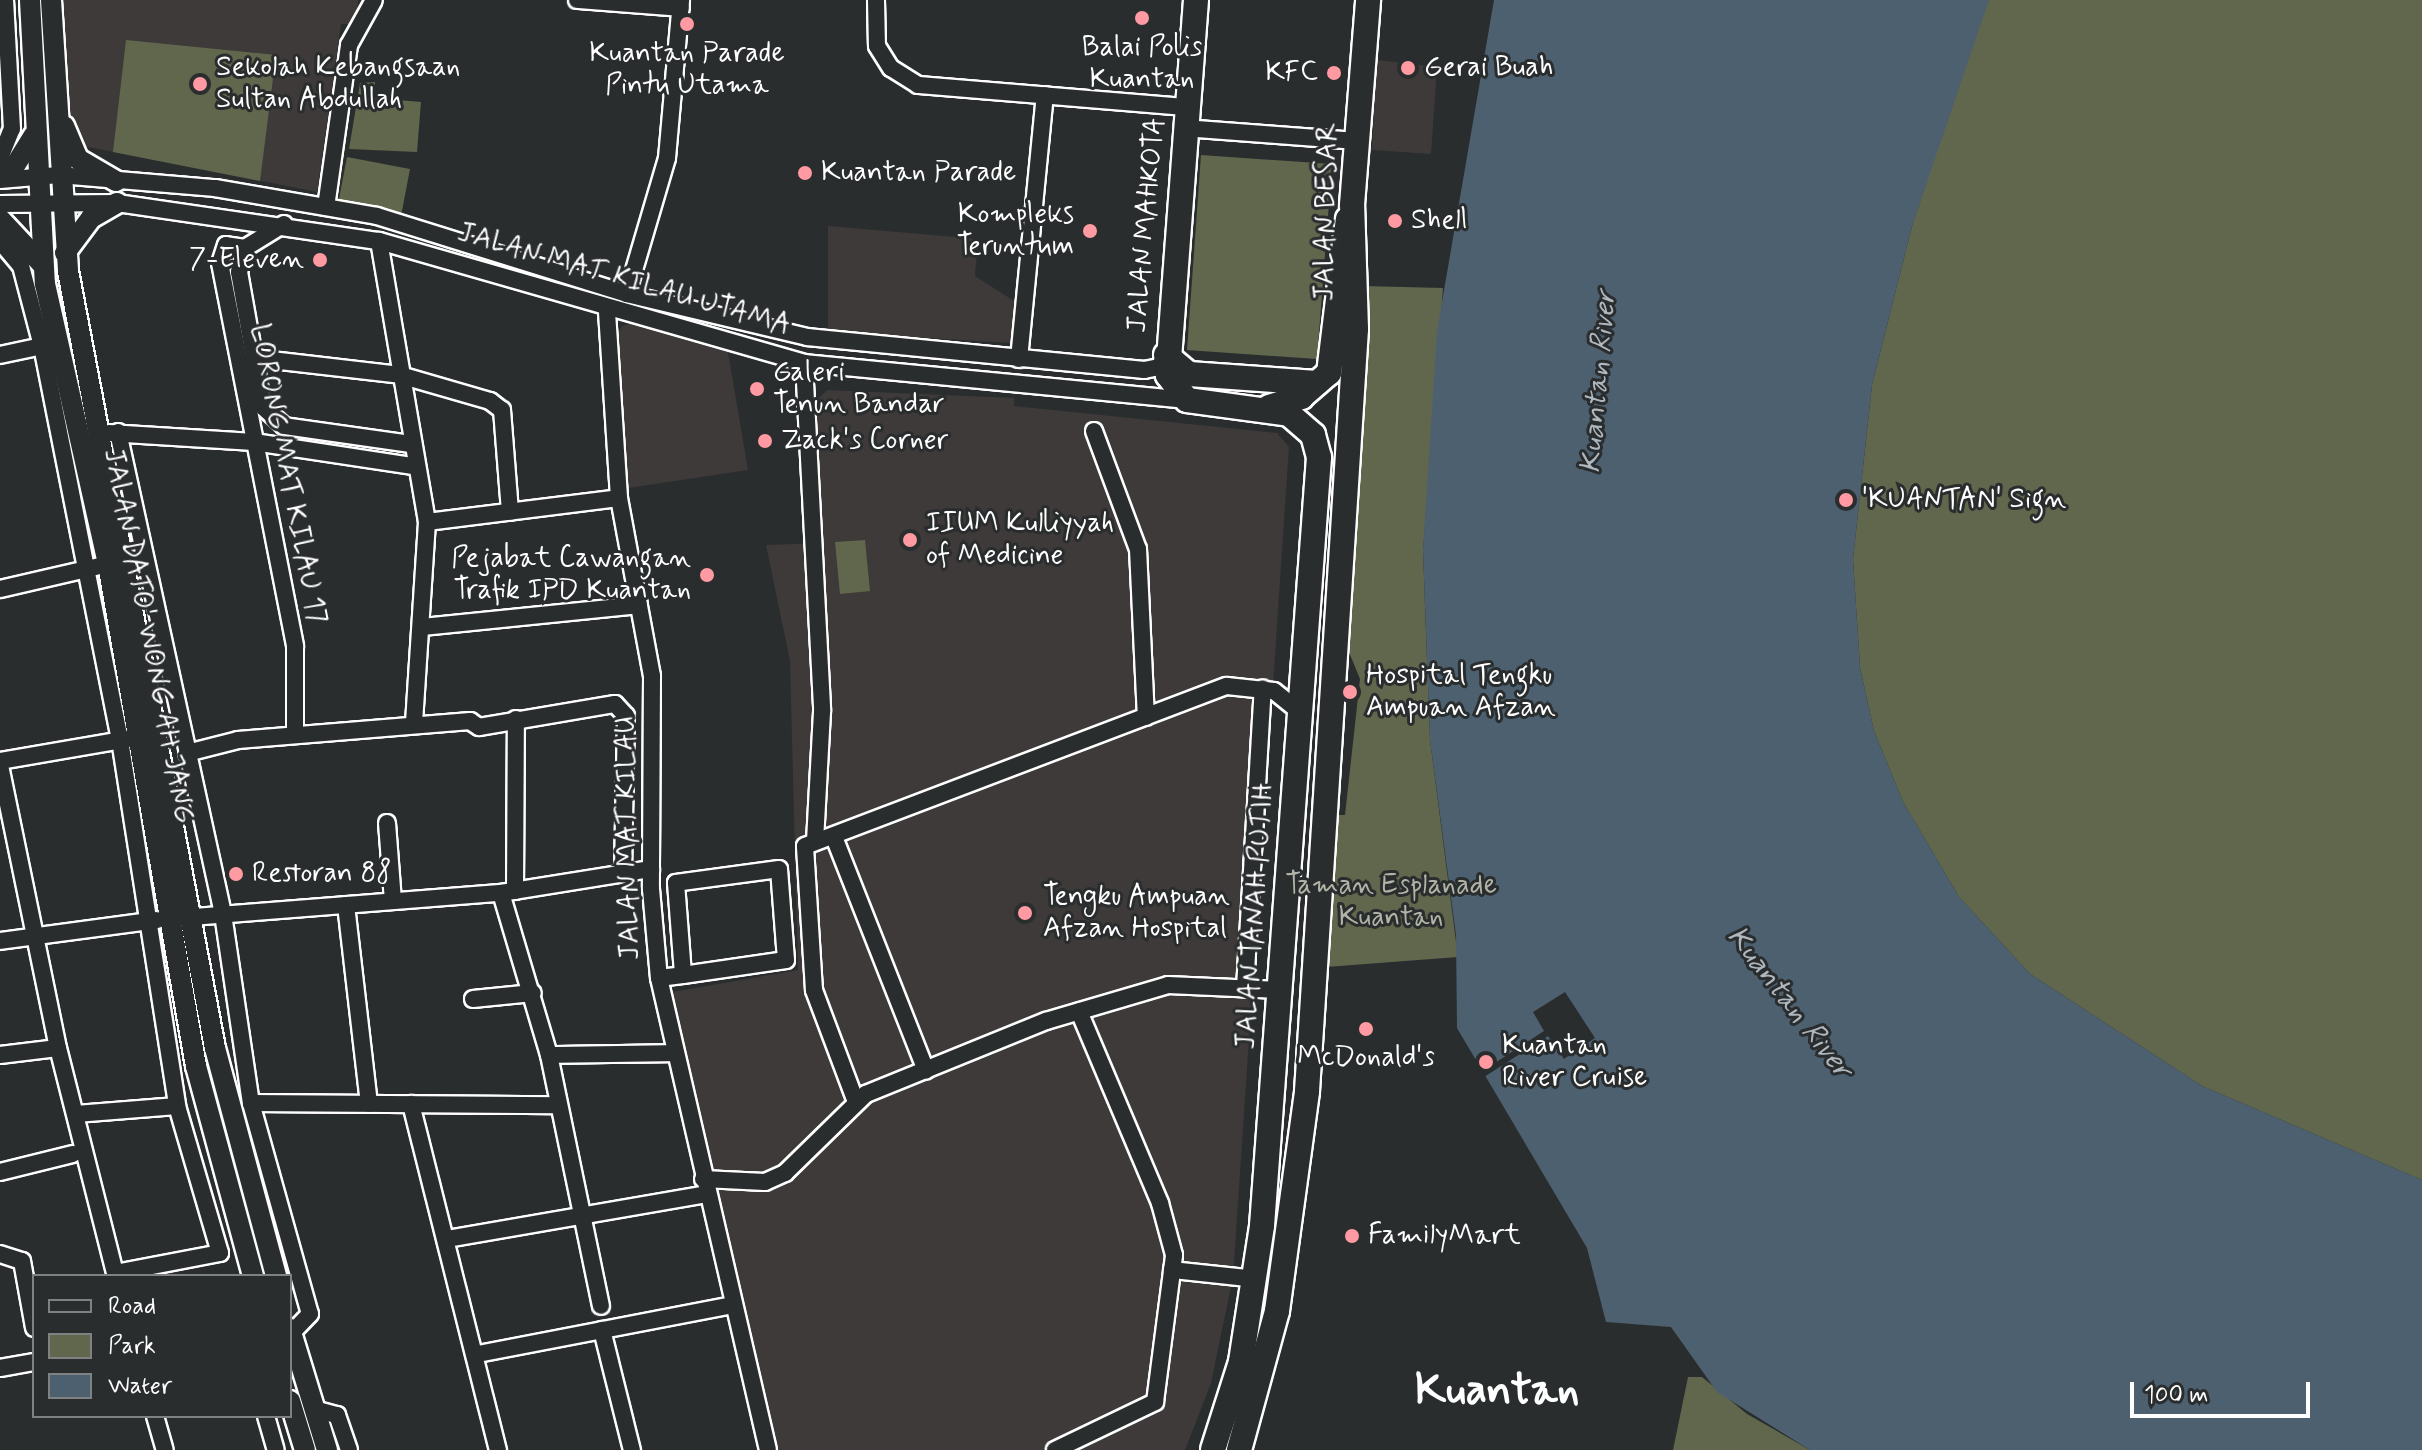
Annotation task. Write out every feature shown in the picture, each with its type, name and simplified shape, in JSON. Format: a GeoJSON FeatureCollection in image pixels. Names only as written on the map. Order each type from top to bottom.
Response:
{"type":"FeatureCollection","features":[{"type":"Feature","properties":{"kind":"highway","name":"JALAN MAHKOTA"},"geometry":{"type":"LineString","coordinates":[[1187,400],[1168,375],[1166,355],[1196,0]]}},
{"type":"Feature","properties":{"kind":"highway","name":"JALAN BESAR"},"geometry":{"type":"LineString","coordinates":[[1348,424],[1358,268],[1352,205],[1368,0]]}},
{"type":"Feature","properties":{"kind":"highway"},"geometry":{"type":"LineString","coordinates":[[1269,407],[1323,381],[1332,365],[1340,249],[1352,205]]}},
{"type":"Feature","properties":{"kind":"highway"},"geometry":{"type":"LineString","coordinates":[[1166,355],[1189,374],[1298,386],[1323,381]]}},
{"type":"Feature","properties":{"kind":"highway","name":"JALAN MAT KILAU UTAMA"},"geometry":{"type":"LineString","coordinates":[[1187,400],[1269,407]]}},
{"type":"Feature","properties":{"kind":"highway","name":"JALAN TANAH PUTIH"},"geometry":{"type":"LineString","coordinates":[[1213,1450],[1241,1362],[1256,1279],[1275,1080],[1318,445],[1302,423],[1269,407]]}},
{"type":"Feature","properties":{"kind":"highway","name":"JALAN TANAH PUTIH"},"geometry":{"type":"LineString","coordinates":[[1239,1450],[1277,1311],[1307,1091],[1327,720],[1348,424]]}},
{"type":"Feature","properties":{"kind":"highway"},"geometry":{"type":"LineString","coordinates":[[1327,720],[1303,684],[1331,659]]}},
{"type":"Feature","properties":{"kind":"highway"},"geometry":{"type":"LineString","coordinates":[[1275,1080],[1288,1019],[1296,1010],[1309,1017]]}},
{"type":"Feature","properties":{"kind":"main road","name":"JALAN DATO' WONG AH JANG"},"geometry":{"type":"LineString","coordinates":[[30,0],[35,175],[42,264],[73,445],[108,564],[130,738],[173,919],[196,1066],[252,1274]]}},
{"type":"Feature","properties":{"kind":"main road","name":"JALAN DATO' WONG AH JANG"},"geometry":{"type":"LineString","coordinates":[[51,0],[65,253],[110,433],[215,1048],[275,1274]]}},
{"type":"Feature","properties":{"kind":"main road"},"geometry":{"type":"LineString","coordinates":[[54,83],[72,152],[116,181]]}},
{"type":"Feature","properties":{"kind":"main road"},"geometry":{"type":"LineString","coordinates":[[0,171],[16,164],[35,134]]}},
{"type":"Feature","properties":{"kind":"main road"},"geometry":{"type":"LineString","coordinates":[[65,253],[91,218],[117,203]]}},
{"type":"Feature","properties":{"kind":"main road"},"geometry":{"type":"LineString","coordinates":[[0,219],[42,264]]}},
{"type":"Feature","properties":{"kind":"main road"},"geometry":{"type":"LineString","coordinates":[[292,1335],[327,1450]]}},
{"type":"Feature","properties":{"kind":"main road"},"geometry":{"type":"LineString","coordinates":[[292,1408],[305,1450]]}},
{"type":"Feature","properties":{"kind":"street"},"geometry":{"type":"LineString","coordinates":[[0,158],[8,148],[10,107],[5,0]]}},
{"type":"Feature","properties":{"kind":"street"},"geometry":{"type":"LineString","coordinates":[[326,207],[349,45],[374,0]]}},
{"type":"Feature","properties":{"kind":"street"},"geometry":{"type":"LineString","coordinates":[[577,0],[681,4],[667,158],[627,294]]}},
{"type":"Feature","properties":{"kind":"street"},"geometry":{"type":"LineString","coordinates":[[876,0],[877,46],[891,68],[918,85],[1045,95],[1356,141]]}},
{"type":"Feature","properties":{"kind":"street"},"geometry":{"type":"LineString","coordinates":[[1019,359],[1045,95]]}},
{"type":"Feature","properties":{"kind":"street","name":"JALAN MAT KILAU UTAMA"},"geometry":{"type":"LineString","coordinates":[[0,180],[59,175],[208,187],[402,222],[627,294],[807,337],[1144,370]]}},
{"type":"Feature","properties":{"kind":"street"},"geometry":{"type":"LineString","coordinates":[[204,212],[169,197],[208,187]]}},
{"type":"Feature","properties":{"kind":"street","name":"JALAN MAT KILAU UTAMA"},"geometry":{"type":"LineString","coordinates":[[0,204],[117,203],[284,224],[379,241],[607,312],[804,363],[987,380],[1141,400],[1187,400]]}},
{"type":"Feature","properties":{"kind":"street"},"geometry":{"type":"LineString","coordinates":[[284,224],[245,248],[239,272],[263,407],[284,426],[410,444]]}},
{"type":"Feature","properties":{"kind":"street"},"geometry":{"type":"LineString","coordinates":[[0,241],[21,266],[73,445],[86,570],[130,738],[150,921],[177,1106],[220,1253],[121,1274]]}},
{"type":"Feature","properties":{"kind":"street"},"geometry":{"type":"LineString","coordinates":[[379,241],[413,466],[427,522],[423,627],[414,725]]}},
{"type":"Feature","properties":{"kind":"street","name":"LORONG MAT KILAU 17"},"geometry":{"type":"LineString","coordinates":[[245,248],[226,245],[220,263],[295,647],[295,735]]}},
{"type":"Feature","properties":{"kind":"street","name":"JALAN MAT KILAU"},"geometry":{"type":"LineString","coordinates":[[607,312],[619,498],[652,676],[651,869],[659,978],[673,1053],[768,1450]]}},
{"type":"Feature","properties":{"kind":"street"},"geometry":{"type":"LineString","coordinates":[[0,355],[42,346]]}},
{"type":"Feature","properties":{"kind":"street"},"geometry":{"type":"LineString","coordinates":[[1141,400],[1151,385],[1144,370],[1159,367],[1166,355]]}},
{"type":"Feature","properties":{"kind":"street"},"geometry":{"type":"LineString","coordinates":[[987,380],[996,368],[991,357]]}},
{"type":"Feature","properties":{"kind":"street"},"geometry":{"type":"LineString","coordinates":[[254,358],[400,375],[502,410],[510,512]]}},
{"type":"Feature","properties":{"kind":"street"},"geometry":{"type":"LineString","coordinates":[[804,363],[822,712],[815,842]]}},
{"type":"Feature","properties":{"kind":"street"},"geometry":{"type":"LineString","coordinates":[[1094,431],[1139,558],[1146,717]]}},
{"type":"Feature","properties":{"kind":"street"},"geometry":{"type":"LineString","coordinates":[[292,1331],[310,1314],[251,1103],[223,914],[110,433],[254,442],[413,466]]}},
{"type":"Feature","properties":{"kind":"street"},"geometry":{"type":"LineString","coordinates":[[427,522],[619,498]]}},
{"type":"Feature","properties":{"kind":"street"},"geometry":{"type":"LineString","coordinates":[[0,589],[108,564]]}},
{"type":"Feature","properties":{"kind":"street"},"geometry":{"type":"LineString","coordinates":[[423,627],[639,605]]}},
{"type":"Feature","properties":{"kind":"street"},"geometry":{"type":"LineString","coordinates":[[856,1102],[814,990],[801,854],[815,842],[1227,686],[1263,689],[1303,684]]}},
{"type":"Feature","properties":{"kind":"street"},"geometry":{"type":"LineString","coordinates":[[1263,689],[1289,698],[1301,713]]}},
{"type":"Feature","properties":{"kind":"street"},"geometry":{"type":"LineString","coordinates":[[1263,689],[1249,989],[1268,1010],[1276,1049]]}},
{"type":"Feature","properties":{"kind":"street","name":"JALAN MAT KILAU"},"geometry":{"type":"LineString","coordinates":[[516,719],[623,708],[623,874]]}},
{"type":"Feature","properties":{"kind":"street"},"geometry":{"type":"LineString","coordinates":[[187,753],[295,735],[470,721],[479,727],[516,719],[508,892],[549,1055],[601,1306]]}},
{"type":"Feature","properties":{"kind":"street"},"geometry":{"type":"LineString","coordinates":[[116,1274],[58,1048],[35,937],[6,822],[0,764],[130,738]]}},
{"type":"Feature","properties":{"kind":"street"},"geometry":{"type":"LineString","coordinates":[[387,823],[393,901]]}},
{"type":"Feature","properties":{"kind":"street"},"geometry":{"type":"LineString","coordinates":[[834,837],[926,1070]]}},
{"type":"Feature","properties":{"kind":"street"},"geometry":{"type":"LineString","coordinates":[[0,941],[194,916],[508,892],[651,869]]}},
{"type":"Feature","properties":{"kind":"street"},"geometry":{"type":"LineString","coordinates":[[659,978],[683,975],[786,960],[779,869],[676,883],[683,975]]}},
{"type":"Feature","properties":{"kind":"street"},"geometry":{"type":"LineString","coordinates":[[346,905],[369,1104]]}},
{"type":"Feature","properties":{"kind":"street"},"geometry":{"type":"LineString","coordinates":[[447,1239],[581,1216],[705,1187],[765,1182],[785,1173],[856,1102],[926,1070],[1079,1011],[1168,985],[1280,990]]}},
{"type":"Feature","properties":{"kind":"street"},"geometry":{"type":"LineString","coordinates":[[473,999],[533,993]]}},
{"type":"Feature","properties":{"kind":"street"},"geometry":{"type":"LineString","coordinates":[[1055,1450],[1155,1402],[1172,1270],[1168,1225],[1079,1011]]}},
{"type":"Feature","properties":{"kind":"street"},"geometry":{"type":"LineString","coordinates":[[0,1055],[58,1048]]}},
{"type":"Feature","properties":{"kind":"street"},"geometry":{"type":"LineString","coordinates":[[549,1055],[673,1053]]}},
{"type":"Feature","properties":{"kind":"street"},"geometry":{"type":"LineString","coordinates":[[251,1103],[558,1105]]}},
{"type":"Feature","properties":{"kind":"street"},"geometry":{"type":"LineString","coordinates":[[411,1104],[478,1354],[498,1450]]}},
{"type":"Feature","properties":{"kind":"street"},"geometry":{"type":"LineString","coordinates":[[76,1114],[177,1106]]}},
{"type":"Feature","properties":{"kind":"street"},"geometry":{"type":"LineString","coordinates":[[0,1172],[73,1154]]}},
{"type":"Feature","properties":{"kind":"street"},"geometry":{"type":"LineString","coordinates":[[197,1176],[224,1175]]}},
{"type":"Feature","properties":{"kind":"street"},"geometry":{"type":"LineString","coordinates":[[0,1254],[22,1261],[32,1317]]}},
{"type":"Feature","properties":{"kind":"street"},"geometry":{"type":"LineString","coordinates":[[1172,1270],[1256,1279]]}},
{"type":"Feature","properties":{"kind":"street"},"geometry":{"type":"LineString","coordinates":[[478,1354],[733,1305]]}},
{"type":"Feature","properties":{"kind":"street"},"geometry":{"type":"LineString","coordinates":[[602,1330],[632,1450]]}},
{"type":"Feature","properties":{"kind":"street"},"geometry":{"type":"LineString","coordinates":[[0,1368],[32,1362]]}},
{"type":"Feature","properties":{"kind":"street"},"geometry":{"type":"LineString","coordinates":[[314,1409],[337,1415],[349,1450]]}},
{"type":"Feature","properties":{"kind":"street"},"geometry":{"type":"LineString","coordinates":[[156,1418],[165,1450]]}},
{"type":"Feature","properties":{"kind":"street"},"geometry":{"type":"LineString","coordinates":[[267,1418],[276,1450]]}},
{"type":"Feature","properties":{"kind":"shaded area","name":"Sekolah Kebangsaan Sultan Abdullah"},"geometry":{"type":"Polygon","coordinates":[[[61,0],[358,0],[356,24],[341,24],[317,192],[73,144],[61,0]]]}},
{"type":"Feature","properties":{"kind":"shaded area"},"geometry":{"type":"Polygon","coordinates":[[[1377,60],[1437,67],[1431,154],[1372,150],[1377,60]]]}},
{"type":"Feature","properties":{"kind":"shaded area"},"geometry":{"type":"Polygon","coordinates":[[[828,226],[978,239],[975,276],[1014,301],[1011,343],[828,332],[828,226]]]}},
{"type":"Feature","properties":{"kind":"shaded area"},"geometry":{"type":"Polygon","coordinates":[[[636,322],[728,352],[748,470],[628,488],[616,338],[622,326],[636,322]]]}},
{"type":"Feature","properties":{"kind":"shaded area","name":"Tengku Ampuan Afzan Hospital"},"geometry":{"type":"Polygon","coordinates":[[[827,390],[1014,398],[1014,406],[1277,433],[1289,447],[1233,1277],[1211,1383],[1185,1450],[777,1450],[672,992],[798,970],[790,661],[766,545],[823,543],[814,403],[827,390]]]}},
{"type":"Feature","properties":{"kind":"green space"},"geometry":{"type":"Polygon","coordinates":[[[1986,0],[2422,0],[2422,1180],[2202,1086],[2030,974],[1959,897],[1903,802],[1874,731],[1860,668],[1853,559],[1872,385],[1912,226],[1986,0]]]}},
{"type":"Feature","properties":{"kind":"green space"},"geometry":{"type":"Polygon","coordinates":[[[126,40],[276,55],[260,181],[113,152],[126,40]]]}},
{"type":"Feature","properties":{"kind":"green space"},"geometry":{"type":"Polygon","coordinates":[[[375,82],[375,98],[421,102],[417,152],[349,149],[360,83],[375,82]]]}},
{"type":"Feature","properties":{"kind":"green space"},"geometry":{"type":"Polygon","coordinates":[[[1201,155],[1332,164],[1317,359],[1187,350],[1201,155]]]}},
{"type":"Feature","properties":{"kind":"green space"},"geometry":{"type":"Polygon","coordinates":[[[347,157],[410,169],[401,216],[338,204],[347,157]]]}},
{"type":"Feature","properties":{"kind":"green space","name":"Taman Esplanade Kuantan"},"geometry":{"type":"Polygon","coordinates":[[[1363,286],[1443,288],[1423,551],[1430,740],[1458,957],[1326,967],[1336,815],[1345,815],[1360,679],[1340,630],[1363,286]]]}},
{"type":"Feature","properties":{"kind":"green space"},"geometry":{"type":"Polygon","coordinates":[[[865,540],[870,591],[840,594],[835,542],[865,540]]]}},
{"type":"Feature","properties":{"kind":"green space"},"geometry":{"type":"Polygon","coordinates":[[[1688,1377],[1702,1377],[1747,1414],[1810,1450],[1673,1450],[1688,1377]]]}},
{"type":"Feature","properties":{"kind":"water","name":"Kuantan River"},"geometry":{"type":"Polygon","coordinates":[[[1494,0],[1989,0],[1912,226],[1872,385],[1853,559],[1860,668],[1874,731],[1903,802],[1959,897],[2030,974],[2202,1086],[2422,1180],[2422,1450],[1810,1450],[1717,1392],[1671,1327],[1606,1322],[1587,1248],[1457,1028],[1456,935],[1430,740],[1423,550],[1437,331],[1494,0]]]}},
{"type":"Feature","properties":{"kind":"pier"},"geometry":{"type":"Polygon","coordinates":[[[1565,992],[1595,1038],[1564,1059],[1548,1036],[1481,1079],[1478,1074],[1544,1031],[1533,1012],[1565,992]]]}},
{"type":"Feature","properties":{"kind":"place","name":"Balai Polis Kuantan"},"geometry":{"type":"Point","coordinates":[1142,18]}},
{"type":"Feature","properties":{"kind":"place","name":"Kuantan Parade Pintu Utama"},"geometry":{"type":"Point","coordinates":[687,24]}},
{"type":"Feature","properties":{"kind":"place","name":"Gerai Buah"},"geometry":{"type":"Point","coordinates":[1408,68]}},
{"type":"Feature","properties":{"kind":"place","name":"KFC"},"geometry":{"type":"Point","coordinates":[1334,73]}},
{"type":"Feature","properties":{"kind":"place","name":"Sekolah Kebangsaan Sultan Abdullah"},"geometry":{"type":"Point","coordinates":[200,84]}},
{"type":"Feature","properties":{"kind":"place","name":"Kuantan Parade"},"geometry":{"type":"Point","coordinates":[805,173]}},
{"type":"Feature","properties":{"kind":"place","name":"Shell"},"geometry":{"type":"Point","coordinates":[1395,221]}},
{"type":"Feature","properties":{"kind":"place","name":"Kompleks Teruntum"},"geometry":{"type":"Point","coordinates":[1090,231]}},
{"type":"Feature","properties":{"kind":"place","name":"7-Eleven"},"geometry":{"type":"Point","coordinates":[320,260]}},
{"type":"Feature","properties":{"kind":"place","name":"Galeri Tenun Bandar"},"geometry":{"type":"Point","coordinates":[757,389]}},
{"type":"Feature","properties":{"kind":"place","name":"Zack's Corner"},"geometry":{"type":"Point","coordinates":[765,441]}},
{"type":"Feature","properties":{"kind":"place","name":"'KUANTAN' Sign"},"geometry":{"type":"Point","coordinates":[1846,500]}},
{"type":"Feature","properties":{"kind":"place","name":"IIUM Kulliyyah of Medicine"},"geometry":{"type":"Point","coordinates":[910,540]}},
{"type":"Feature","properties":{"kind":"place","name":"Pejabat Cawangan Trafik IPD Kuantan"},"geometry":{"type":"Point","coordinates":[707,575]}},
{"type":"Feature","properties":{"kind":"place","name":"Hospital Tengku Ampuan Afzan"},"geometry":{"type":"Point","coordinates":[1350,692]}},
{"type":"Feature","properties":{"kind":"place","name":"Restoran 88"},"geometry":{"type":"Point","coordinates":[236,874]}},
{"type":"Feature","properties":{"kind":"place","name":"Tengku Ampuan Afzan Hospital"},"geometry":{"type":"Point","coordinates":[1025,913]}},
{"type":"Feature","properties":{"kind":"place","name":"McDonald's"},"geometry":{"type":"Point","coordinates":[1366,1029]}},
{"type":"Feature","properties":{"kind":"place","name":"Kuantan River Cruise"},"geometry":{"type":"Point","coordinates":[1486,1062]}},
{"type":"Feature","properties":{"kind":"place","name":"FamilyMart"},"geometry":{"type":"Point","coordinates":[1352,1236]}},
{"type":"Feature","properties":{"kind":"district","name":"Kuantan"},"geometry":{"type":"Point","coordinates":[1497,1391]}}]}
